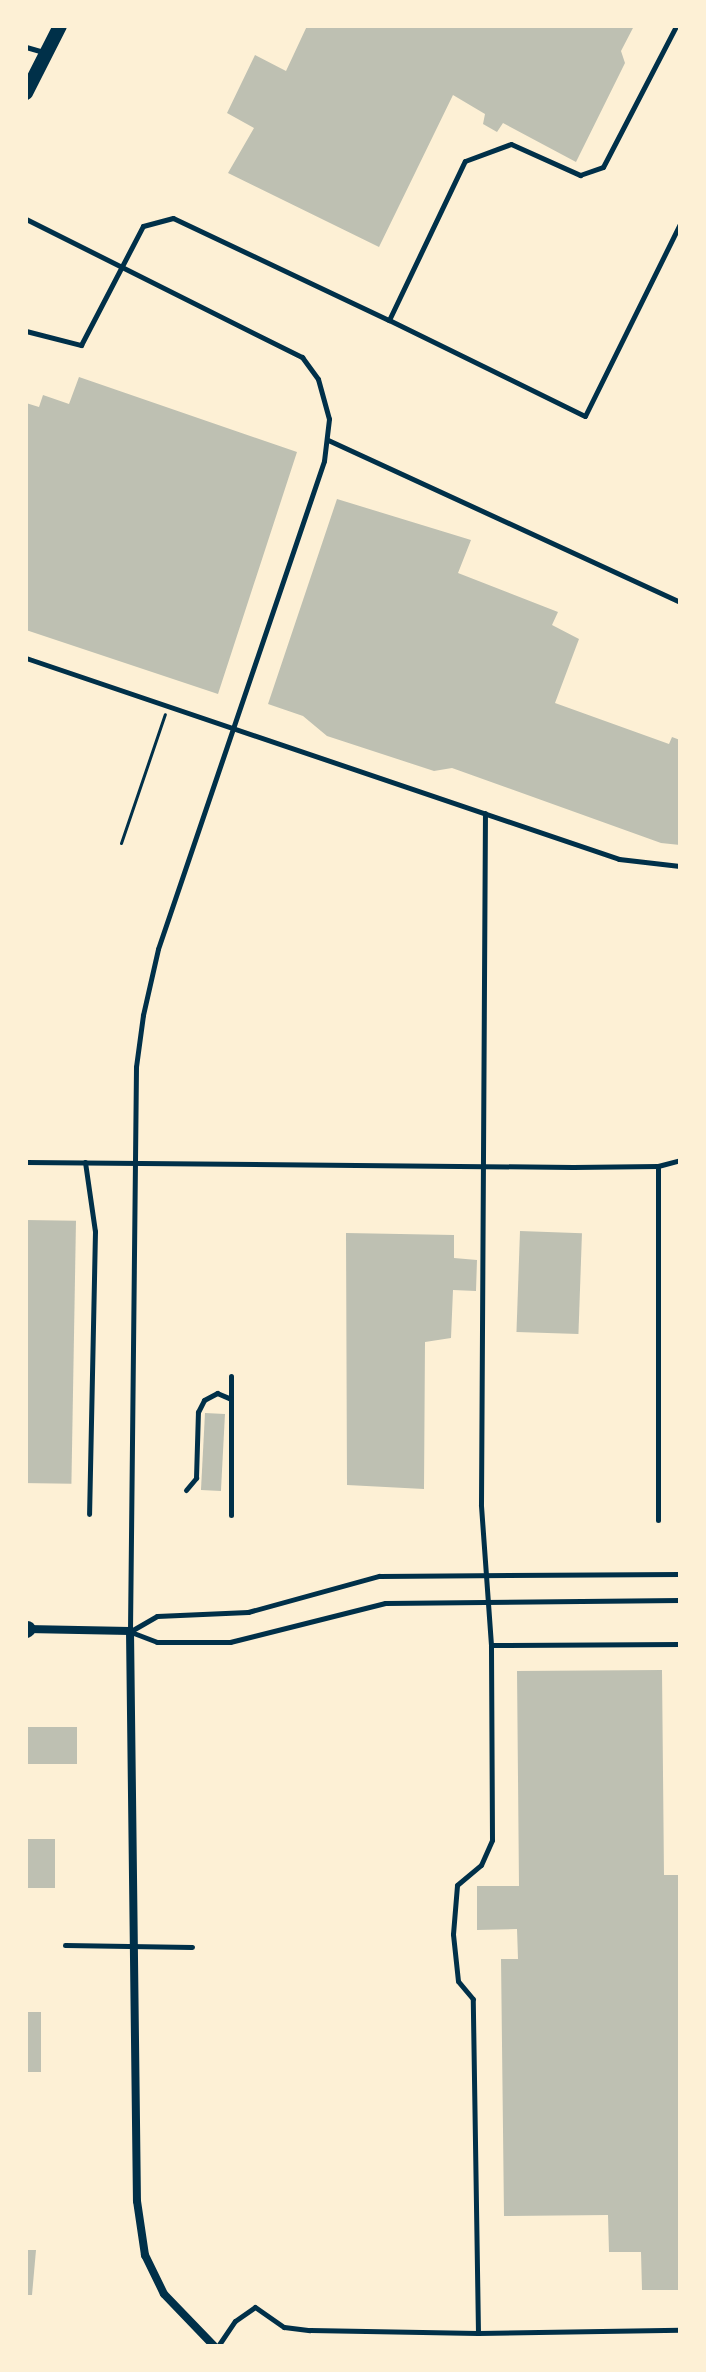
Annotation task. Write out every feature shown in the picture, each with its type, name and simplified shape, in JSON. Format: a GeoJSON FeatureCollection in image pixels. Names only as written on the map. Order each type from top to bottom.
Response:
{"type":"FeatureCollection","features":[{"type":"Feature","properties":{"kind":"street"},"geometry":{"type":"LineString","coordinates":[[26,93],[60,26]]}},
{"type":"Feature","properties":{"kind":"street"},"geometry":{"type":"LineString","coordinates":[[27,1629],[130,1631],[137,2201],[145,2255],[164,2294],[216,2346]]}},
{"type":"Feature","properties":{"kind":"lane"},"geometry":{"type":"LineString","coordinates":[[389,320],[465,161],[485,150],[511,144],[580,175],[603,167],[676,26]]}},
{"type":"Feature","properties":{"kind":"lane"},"geometry":{"type":"LineString","coordinates":[[26,47],[46,53]]}},
{"type":"Feature","properties":{"kind":"lane"},"geometry":{"type":"LineString","coordinates":[[26,331],[81,345],[143,226],[173,218],[585,416],[680,224]]}},
{"type":"Feature","properties":{"kind":"lane"},"geometry":{"type":"LineString","coordinates":[[26,219],[302,357],[321,389],[328,440],[234,732],[158,949],[136,1067],[130,1631]]}},
{"type":"Feature","properties":{"kind":"lane"},"geometry":{"type":"LineString","coordinates":[[328,440],[680,602]]}},
{"type":"Feature","properties":{"kind":"lane"},"geometry":{"type":"LineString","coordinates":[[26,658],[234,732],[619,859],[680,866]]}},
{"type":"Feature","properties":{"kind":"lane"},"geometry":{"type":"LineString","coordinates":[[478,2333],[473,1999],[458,1981],[453,1934],[457,1885],[481,1865],[492,1840],[491,1645],[482,1577],[485,813]]}},
{"type":"Feature","properties":{"kind":"lane"},"geometry":{"type":"LineString","coordinates":[[26,1162],[658,1166],[680,1160]]}},
{"type":"Feature","properties":{"kind":"lane"},"geometry":{"type":"LineString","coordinates":[[85,1162],[95,1231],[89,1514]]}},
{"type":"Feature","properties":{"kind":"lane"},"geometry":{"type":"LineString","coordinates":[[658,1166],[658,1520]]}},
{"type":"Feature","properties":{"kind":"lane"},"geometry":{"type":"LineString","coordinates":[[231,1376],[231,1515]]}},
{"type":"Feature","properties":{"kind":"lane"},"geometry":{"type":"LineString","coordinates":[[186,1490],[196,1478],[198,1412],[204,1400],[217,1393],[231,1399]]}},
{"type":"Feature","properties":{"kind":"lane"},"geometry":{"type":"LineString","coordinates":[[130,1631],[157,1616],[248,1612],[379,1576],[680,1574]]}},
{"type":"Feature","properties":{"kind":"lane"},"geometry":{"type":"LineString","coordinates":[[130,1631],[157,1642],[230,1642],[385,1603],[680,1600]]}},
{"type":"Feature","properties":{"kind":"lane"},"geometry":{"type":"LineString","coordinates":[[491,1645],[680,1644]]}},
{"type":"Feature","properties":{"kind":"lane"},"geometry":{"type":"LineString","coordinates":[[65,1945],[192,1947]]}},
{"type":"Feature","properties":{"kind":"lane"},"geometry":{"type":"LineString","coordinates":[[216,2346],[235,2321],[255,2307],[284,2327],[310,2330],[478,2333],[680,2330]]}},
{"type":"Feature","properties":{"kind":"path"},"geometry":{"type":"LineString","coordinates":[[121,843],[167,708]]}},
{"type":"Feature","properties":{"kind":"building"},"geometry":{"type":"Polygon","coordinates":[[[307,26],[634,26],[621,51],[625,63],[576,162],[503,123],[497,132],[483,124],[485,114],[453,95],[379,247],[228,173],[254,128],[227,113],[255,55],[286,71],[307,26]]]}},
{"type":"Feature","properties":{"kind":"building"},"geometry":{"type":"Polygon","coordinates":[[[79,377],[297,452],[218,694],[26,630],[26,403],[39,407],[43,395],[69,404],[79,377]]]}},
{"type":"Feature","properties":{"kind":"building"},"geometry":{"type":"Polygon","coordinates":[[[337,499],[471,540],[458,573],[558,612],[552,625],[579,639],[555,703],[669,744],[672,737],[680,740],[680,845],[661,843],[452,768],[434,771],[327,736],[303,716],[268,704],[337,499]]]}},
{"type":"Feature","properties":{"kind":"building"},"geometry":{"type":"Polygon","coordinates":[[[26,1220],[76,1221],[71,1484],[26,1483],[26,1220]]]}},
{"type":"Feature","properties":{"kind":"building"},"geometry":{"type":"Polygon","coordinates":[[[520,1231],[582,1233],[578,1334],[516,1332],[520,1231]]]}},
{"type":"Feature","properties":{"kind":"building"},"geometry":{"type":"Polygon","coordinates":[[[346,1233],[454,1235],[454,1258],[477,1260],[476,1291],[453,1290],[451,1338],[425,1342],[424,1489],[347,1485],[346,1233]]]}},
{"type":"Feature","properties":{"kind":"building"},"geometry":{"type":"Polygon","coordinates":[[[205,1413],[225,1414],[221,1491],[201,1490],[205,1413]]]}},
{"type":"Feature","properties":{"kind":"building"},"geometry":{"type":"Polygon","coordinates":[[[662,1670],[664,1875],[680,1875],[680,2290],[642,2290],[641,2252],[609,2252],[608,2215],[504,2216],[501,1959],[518,1959],[517,1929],[477,1930],[477,1886],[519,1886],[517,1671],[662,1670]]]}},
{"type":"Feature","properties":{"kind":"building"},"geometry":{"type":"Polygon","coordinates":[[[26,1727],[77,1727],[77,1764],[26,1764],[26,1727]]]}},
{"type":"Feature","properties":{"kind":"building"},"geometry":{"type":"Polygon","coordinates":[[[26,1839],[55,1839],[55,1888],[26,1888],[26,1839]]]}},
{"type":"Feature","properties":{"kind":"building"},"geometry":{"type":"Polygon","coordinates":[[[26,2012],[41,2012],[41,2072],[26,2072],[26,2012]]]}},
{"type":"Feature","properties":{"kind":"building"},"geometry":{"type":"Polygon","coordinates":[[[26,2250],[36,2250],[32,2295],[26,2295],[26,2250]]]}}]}
